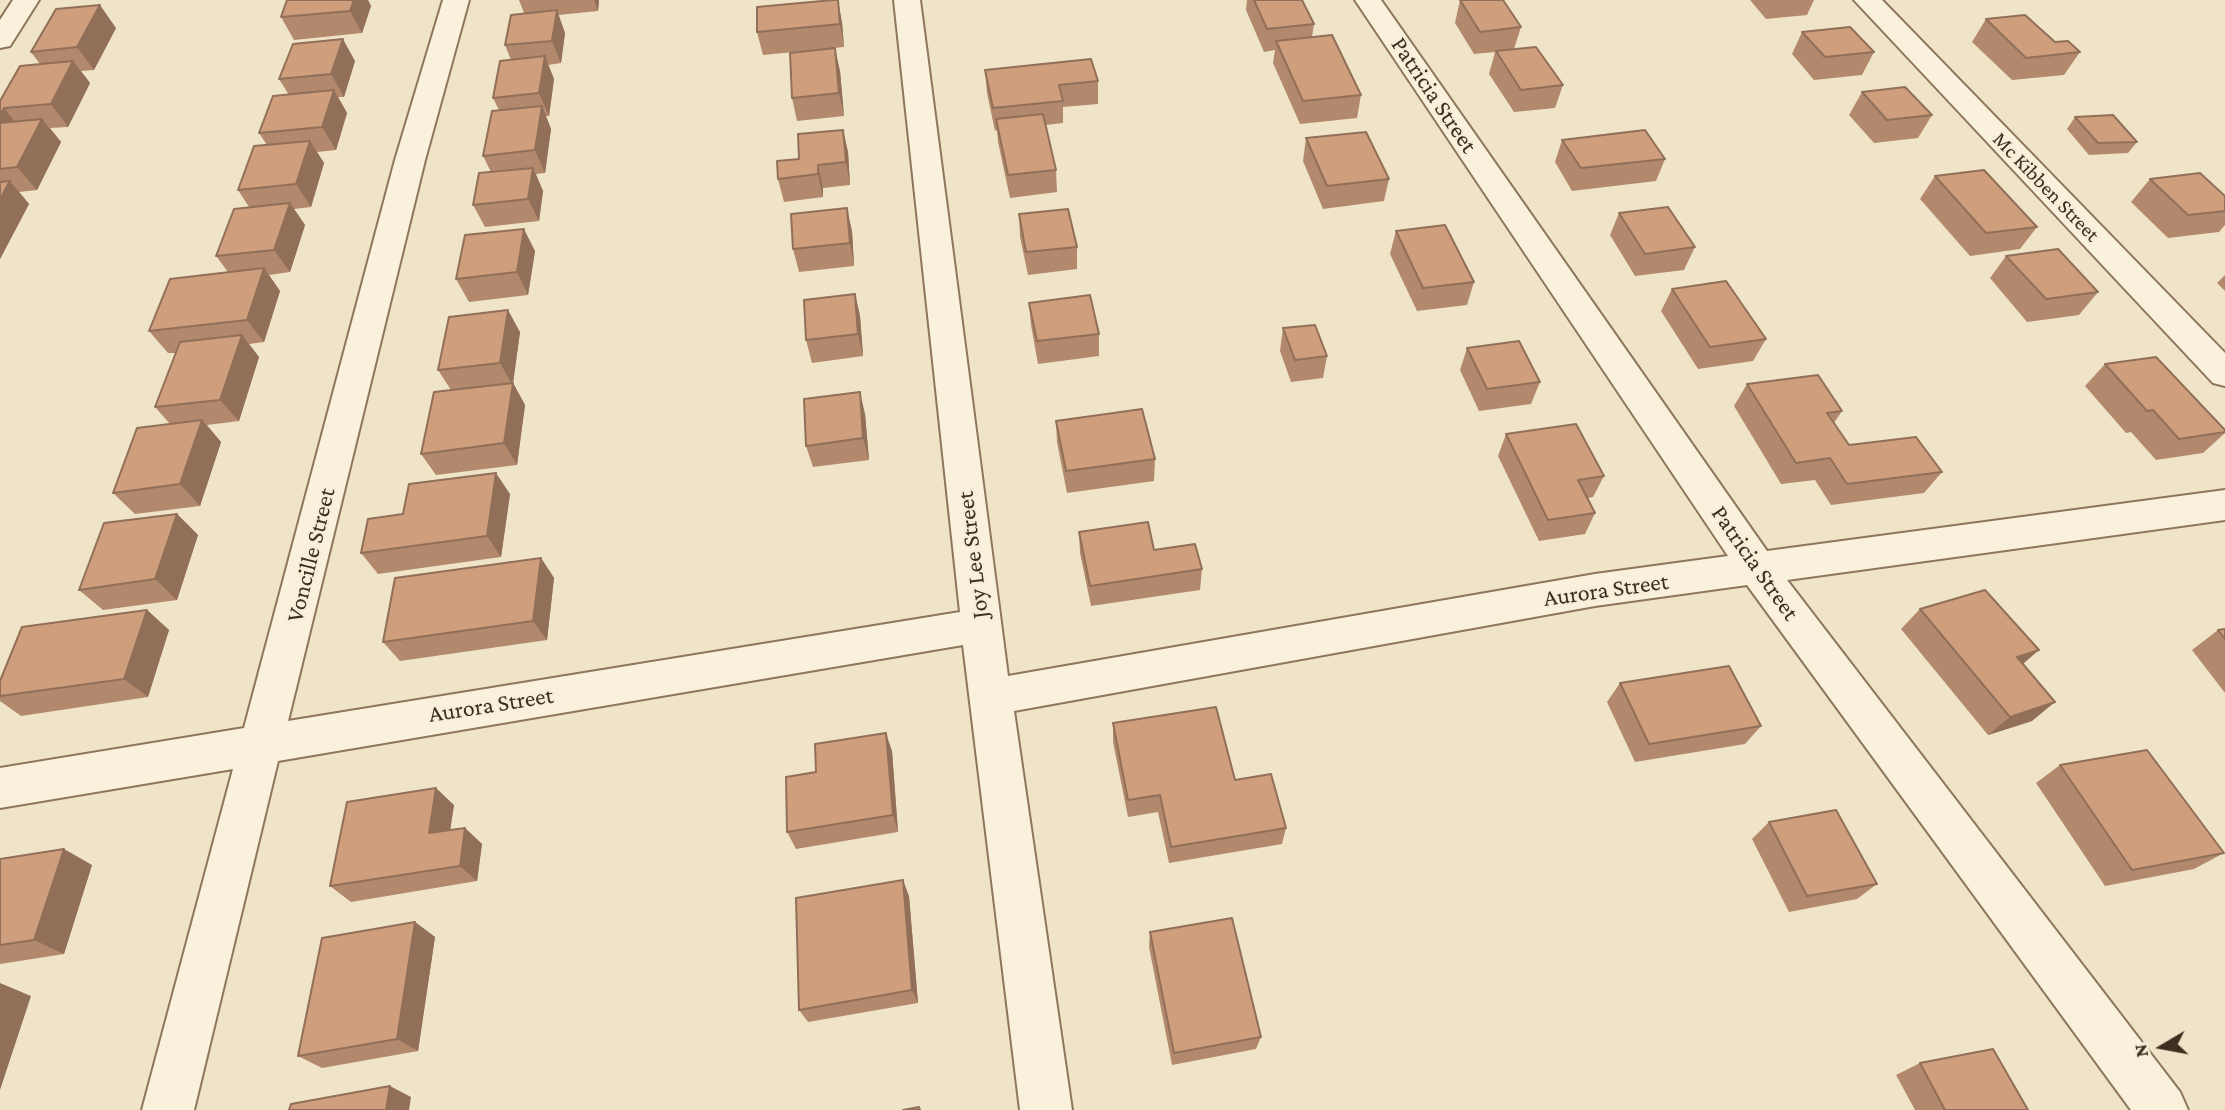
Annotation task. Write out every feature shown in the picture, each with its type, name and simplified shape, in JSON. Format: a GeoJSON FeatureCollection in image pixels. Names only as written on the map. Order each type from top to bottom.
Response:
{"type":"FeatureCollection","features":[{"type":"Feature","properties":{"kind":"street"},"geometry":{"type":"LineString","coordinates":[[0,40],[26,0]]}},
{"type":"Feature","properties":{"kind":"street","name":"Voncille Street"},"geometry":{"type":"LineString","coordinates":[[168,1110],[407,173],[456,0]]}},
{"type":"Feature","properties":{"kind":"street","name":"Joy Lee Street"},"geometry":{"type":"LineString","coordinates":[[907,0],[991,697],[1046,1110]]}},
{"type":"Feature","properties":{"kind":"street","name":"Patricia Street"},"geometry":{"type":"LineString","coordinates":[[1368,0],[1759,570],[2162,1110]]}},
{"type":"Feature","properties":{"kind":"street","name":"Mc Kibben Street"},"geometry":{"type":"LineString","coordinates":[[1867,0],[2225,374]]}},
{"type":"Feature","properties":{"kind":"street","name":"Aurora Street"},"geometry":{"type":"LineString","coordinates":[[991,697],[1595,590],[1759,570],[2225,505]]}},
{"type":"Feature","properties":{"kind":"street","name":"Aurora Street"},"geometry":{"type":"LineString","coordinates":[[0,788],[982,625]]}},
{"type":"Feature","properties":{"kind":"building"},"geometry":{"type":"Polygon","coordinates":[[[287,0],[354,0],[350,11],[281,17],[287,0]]]}},
{"type":"Feature","properties":{"kind":"building"},"geometry":{"type":"Polygon","coordinates":[[[838,0],[840,24],[757,32],[757,7],[838,0]]]}},
{"type":"Feature","properties":{"kind":"building"},"geometry":{"type":"Polygon","coordinates":[[[1254,0],[1302,0],[1314,24],[1267,29],[1254,0]]]}},
{"type":"Feature","properties":{"kind":"building"},"geometry":{"type":"Polygon","coordinates":[[[1460,0],[1503,0],[1521,27],[1480,32],[1460,0]]]}},
{"type":"Feature","properties":{"kind":"building"},"geometry":{"type":"Polygon","coordinates":[[[100,5],[77,47],[31,52],[56,9],[100,5]]]}},
{"type":"Feature","properties":{"kind":"building"},"geometry":{"type":"Polygon","coordinates":[[[557,10],[552,41],[505,45],[511,15],[557,10]]]}},
{"type":"Feature","properties":{"kind":"building"},"geometry":{"type":"Polygon","coordinates":[[[2025,15],[2055,42],[2068,41],[2080,52],[2026,58],[1986,19],[2025,15]]]}},
{"type":"Feature","properties":{"kind":"building"},"geometry":{"type":"Polygon","coordinates":[[[1850,27],[1874,52],[1825,57],[1802,32],[1850,27]]]}},
{"type":"Feature","properties":{"kind":"building"},"geometry":{"type":"Polygon","coordinates":[[[1332,35],[1361,95],[1303,101],[1276,41],[1332,35]]]}},
{"type":"Feature","properties":{"kind":"building"},"geometry":{"type":"Polygon","coordinates":[[[343,39],[331,74],[279,79],[293,44],[343,39]]]}},
{"type":"Feature","properties":{"kind":"building"},"geometry":{"type":"Polygon","coordinates":[[[1536,47],[1563,85],[1521,90],[1496,51],[1536,47]]]}},
{"type":"Feature","properties":{"kind":"building"},"geometry":{"type":"Polygon","coordinates":[[[835,48],[839,93],[792,98],[790,53],[835,48]]]}},
{"type":"Feature","properties":{"kind":"building"},"geometry":{"type":"Polygon","coordinates":[[[545,56],[539,93],[493,98],[500,61],[545,56]]]}},
{"type":"Feature","properties":{"kind":"building"},"geometry":{"type":"Polygon","coordinates":[[[1091,59],[1098,81],[1059,85],[1063,101],[993,108],[985,70],[1091,59]]]}},
{"type":"Feature","properties":{"kind":"building"},"geometry":{"type":"Polygon","coordinates":[[[73,61],[51,104],[4,108],[0,115],[0,101],[20,66],[73,61]]]}},
{"type":"Feature","properties":{"kind":"building"},"geometry":{"type":"Polygon","coordinates":[[[1905,87],[1932,115],[1887,120],[1862,92],[1905,87]]]}},
{"type":"Feature","properties":{"kind":"building"},"geometry":{"type":"Polygon","coordinates":[[[334,90],[322,127],[259,133],[273,96],[334,90]]]}},
{"type":"Feature","properties":{"kind":"building"},"geometry":{"type":"Polygon","coordinates":[[[542,106],[535,150],[483,156],[492,111],[542,106]]]}},
{"type":"Feature","properties":{"kind":"building"},"geometry":{"type":"Polygon","coordinates":[[[1043,114],[1056,170],[1008,175],[996,119],[1043,114]]]}},
{"type":"Feature","properties":{"kind":"building"},"geometry":{"type":"Polygon","coordinates":[[[2113,115],[2137,142],[2098,143],[2075,117],[2113,115]]]}},
{"type":"Feature","properties":{"kind":"building"},"geometry":{"type":"Polygon","coordinates":[[[42,119],[17,167],[0,169],[0,123],[42,119]]]}},
{"type":"Feature","properties":{"kind":"building"},"geometry":{"type":"Polygon","coordinates":[[[843,130],[846,162],[818,165],[818,174],[778,179],[777,161],[799,159],[798,134],[843,130]]]}},
{"type":"Feature","properties":{"kind":"building"},"geometry":{"type":"Polygon","coordinates":[[[1645,130],[1665,159],[1581,168],[1562,140],[1645,130]]]}},
{"type":"Feature","properties":{"kind":"building"},"geometry":{"type":"Polygon","coordinates":[[[1366,132],[1389,179],[1327,186],[1306,138],[1366,132]]]}},
{"type":"Feature","properties":{"kind":"building"},"geometry":{"type":"Polygon","coordinates":[[[310,141],[296,184],[238,190],[254,146],[310,141]]]}},
{"type":"Feature","properties":{"kind":"building"},"geometry":{"type":"Polygon","coordinates":[[[533,168],[528,199],[473,205],[479,173],[533,168]]]}},
{"type":"Feature","properties":{"kind":"building"},"geometry":{"type":"Polygon","coordinates":[[[1984,170],[2037,227],[1986,233],[1935,176],[1984,170]]]}},
{"type":"Feature","properties":{"kind":"building"},"geometry":{"type":"Polygon","coordinates":[[[2200,173],[2225,196],[2225,211],[2188,215],[2150,179],[2200,173]]]}},
{"type":"Feature","properties":{"kind":"building"},"geometry":{"type":"Polygon","coordinates":[[[10,181],[0,199],[0,182],[10,181]]]}},
{"type":"Feature","properties":{"kind":"building"},"geometry":{"type":"Polygon","coordinates":[[[290,203],[274,250],[216,256],[234,209],[290,203]]]}},
{"type":"Feature","properties":{"kind":"building"},"geometry":{"type":"Polygon","coordinates":[[[1668,207],[1695,247],[1645,254],[1619,213],[1668,207]]]}},
{"type":"Feature","properties":{"kind":"building"},"geometry":{"type":"Polygon","coordinates":[[[847,208],[850,243],[793,249],[791,214],[847,208]]]}},
{"type":"Feature","properties":{"kind":"building"},"geometry":{"type":"Polygon","coordinates":[[[1068,209],[1077,247],[1026,252],[1019,214],[1068,209]]]}},
{"type":"Feature","properties":{"kind":"building"},"geometry":{"type":"Polygon","coordinates":[[[1445,225],[1474,282],[1423,288],[1396,231],[1445,225]]]}},
{"type":"Feature","properties":{"kind":"building"},"geometry":{"type":"Polygon","coordinates":[[[524,229],[517,272],[456,279],[465,235],[524,229]]]}},
{"type":"Feature","properties":{"kind":"building"},"geometry":{"type":"Polygon","coordinates":[[[2058,249],[2098,292],[2046,299],[2006,256],[2058,249]]]}},
{"type":"Feature","properties":{"kind":"building"},"geometry":{"type":"Polygon","coordinates":[[[264,268],[247,320],[149,331],[170,279],[264,268]]]}},
{"type":"Feature","properties":{"kind":"building"},"geometry":{"type":"Polygon","coordinates":[[[1726,281],[1766,339],[1710,347],[1672,289],[1726,281]]]}},
{"type":"Feature","properties":{"kind":"building"},"geometry":{"type":"Polygon","coordinates":[[[855,294],[858,334],[806,340],[804,300],[855,294]]]}},
{"type":"Feature","properties":{"kind":"building"},"geometry":{"type":"Polygon","coordinates":[[[1090,295],[1099,334],[1037,341],[1029,303],[1090,295]]]}},
{"type":"Feature","properties":{"kind":"building"},"geometry":{"type":"Polygon","coordinates":[[[508,310],[500,363],[438,370],[449,317],[508,310]]]}},
{"type":"Feature","properties":{"kind":"building"},"geometry":{"type":"Polygon","coordinates":[[[1315,325],[1327,356],[1295,360],[1283,328],[1315,325]]]}},
{"type":"Feature","properties":{"kind":"building"},"geometry":{"type":"Polygon","coordinates":[[[242,335],[220,400],[155,407],[180,342],[242,335]]]}},
{"type":"Feature","properties":{"kind":"building"},"geometry":{"type":"Polygon","coordinates":[[[1519,341],[1540,382],[1487,389],[1467,348],[1519,341]]]}},
{"type":"Feature","properties":{"kind":"building"},"geometry":{"type":"Polygon","coordinates":[[[2156,357],[2225,432],[2179,439],[2153,410],[2147,411],[2105,364],[2156,357]]]}},
{"type":"Feature","properties":{"kind":"building"},"geometry":{"type":"Polygon","coordinates":[[[1818,375],[1842,411],[1827,413],[1849,445],[1916,437],[1942,472],[1847,484],[1830,458],[1796,463],[1747,384],[1818,375]]]}},
{"type":"Feature","properties":{"kind":"building"},"geometry":{"type":"Polygon","coordinates":[[[513,383],[504,443],[421,454],[434,392],[513,383]]]}},
{"type":"Feature","properties":{"kind":"building"},"geometry":{"type":"Polygon","coordinates":[[[860,392],[863,438],[806,446],[804,399],[860,392]]]}},
{"type":"Feature","properties":{"kind":"building"},"geometry":{"type":"Polygon","coordinates":[[[1142,409],[1155,459],[1066,471],[1056,421],[1142,409]]]}},
{"type":"Feature","properties":{"kind":"building"},"geometry":{"type":"Polygon","coordinates":[[[202,420],[180,484],[113,493],[137,428],[202,420]]]}},
{"type":"Feature","properties":{"kind":"building"},"geometry":{"type":"Polygon","coordinates":[[[1576,424],[1604,476],[1578,480],[1595,513],[1548,520],[1506,434],[1576,424]]]}},
{"type":"Feature","properties":{"kind":"building"},"geometry":{"type":"Polygon","coordinates":[[[496,473],[487,536],[361,553],[368,519],[403,514],[409,484],[496,473]]]}},
{"type":"Feature","properties":{"kind":"building"},"geometry":{"type":"Polygon","coordinates":[[[177,514],[155,579],[79,590],[104,523],[177,514]]]}},
{"type":"Feature","properties":{"kind":"building"},"geometry":{"type":"Polygon","coordinates":[[[1148,522],[1154,550],[1195,544],[1202,569],[1090,586],[1079,532],[1148,522]]]}},
{"type":"Feature","properties":{"kind":"building"},"geometry":{"type":"Polygon","coordinates":[[[541,558],[533,621],[383,642],[395,578],[541,558]]]}},
{"type":"Feature","properties":{"kind":"building"},"geometry":{"type":"Polygon","coordinates":[[[1985,590],[2039,650],[2017,657],[2055,702],[2010,717],[1920,609],[1985,590]]]}},
{"type":"Feature","properties":{"kind":"building"},"geometry":{"type":"Polygon","coordinates":[[[147,610],[124,679],[0,696],[0,681],[22,627],[147,610]]]}},
{"type":"Feature","properties":{"kind":"building"},"geometry":{"type":"Polygon","coordinates":[[[2225,629],[2225,639],[2218,630],[2225,629]]]}},
{"type":"Feature","properties":{"kind":"building"},"geometry":{"type":"Polygon","coordinates":[[[1729,666],[1761,726],[1649,744],[1620,683],[1729,666]]]}},
{"type":"Feature","properties":{"kind":"building"},"geometry":{"type":"Polygon","coordinates":[[[1216,707],[1235,780],[1271,774],[1286,828],[1171,847],[1160,795],[1128,800],[1113,723],[1216,707]]]}},
{"type":"Feature","properties":{"kind":"building"},"geometry":{"type":"Polygon","coordinates":[[[886,733],[893,815],[787,832],[786,777],[816,772],[815,744],[886,733]]]}},
{"type":"Feature","properties":{"kind":"building"},"geometry":{"type":"Polygon","coordinates":[[[2147,750],[2224,853],[2132,870],[2060,765],[2147,750]]]}},
{"type":"Feature","properties":{"kind":"building"},"geometry":{"type":"Polygon","coordinates":[[[436,788],[429,833],[465,828],[460,866],[330,886],[347,802],[436,788]]]}},
{"type":"Feature","properties":{"kind":"building"},"geometry":{"type":"Polygon","coordinates":[[[1836,810],[1877,884],[1807,896],[1769,822],[1836,810]]]}},
{"type":"Feature","properties":{"kind":"building"},"geometry":{"type":"Polygon","coordinates":[[[64,849],[34,940],[0,945],[0,859],[64,849]]]}},
{"type":"Feature","properties":{"kind":"building"},"geometry":{"type":"Polygon","coordinates":[[[903,880],[912,990],[799,1010],[796,898],[903,880]]]}},
{"type":"Feature","properties":{"kind":"building"},"geometry":{"type":"Polygon","coordinates":[[[1232,918],[1261,1037],[1174,1053],[1150,932],[1232,918]]]}},
{"type":"Feature","properties":{"kind":"building"},"geometry":{"type":"Polygon","coordinates":[[[415,922],[397,1039],[298,1056],[322,938],[415,922]]]}},
{"type":"Feature","properties":{"kind":"building"},"geometry":{"type":"Polygon","coordinates":[[[1993,1049],[2028,1110],[1945,1110],[1920,1063],[1993,1049]]]}},
{"type":"Feature","properties":{"kind":"building"},"geometry":{"type":"Polygon","coordinates":[[[390,1086],[386,1110],[289,1110],[291,1104],[390,1086]]]}}]}
